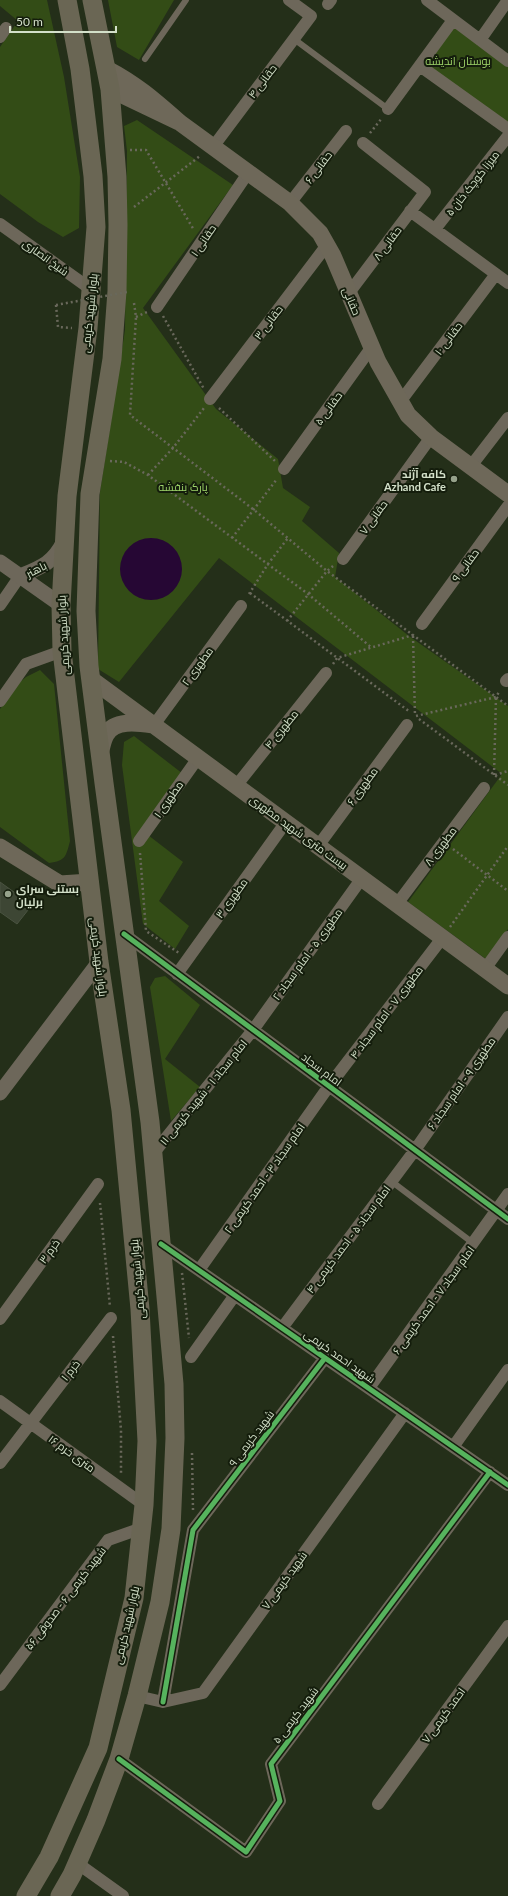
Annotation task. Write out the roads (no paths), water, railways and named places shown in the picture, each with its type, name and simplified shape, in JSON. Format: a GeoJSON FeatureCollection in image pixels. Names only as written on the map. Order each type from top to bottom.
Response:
{"type":"FeatureCollection","features":[{"type":"Feature","properties":{"kind":"main road","name":"بلوار شهید کریمی"},"geometry":{"type":"LineString","coordinates":[[26,1896],[49,1857],[71,1811],[98,1748],[134,1598],[142,1528],[148,1441],[140,1310],[121,1110],[99,962],[62,651],[61,605],[67,496],[92,290],[96,227],[93,176],[80,69],[66,0]]}},
{"type":"Feature","properties":{"kind":"main road"},"geometry":{"type":"LineString","coordinates":[[60,1896],[77,1863],[96,1820],[119,1758],[137,1696],[160,1602],[172,1529],[174,1445],[174,1384],[150,1122],[100,753],[91,679],[86,611],[90,494],[112,359],[117,291],[117,177],[110,89],[92,0]]}},
{"type":"Feature","properties":{"kind":"main road"},"geometry":{"type":"LineString","coordinates":[[80,69],[107,69],[129,81],[143,91],[179,122]]}},
{"type":"Feature","properties":{"kind":"main road"},"geometry":{"type":"LineString","coordinates":[[82,89],[110,89],[179,122]]}},
{"type":"Feature","properties":{"kind":"main road","name":"حقانی"},"geometry":{"type":"LineString","coordinates":[[179,122],[290,203],[320,233],[349,293],[371,348],[408,415],[431,437],[508,494]]}},
{"type":"Feature","properties":{"kind":"main road","name":"بیست متری شهید مطهری"},"geometry":{"type":"LineString","coordinates":[[91,679],[508,986]]}},
{"type":"Feature","properties":{"kind":"main road"},"geometry":{"type":"LineString","coordinates":[[100,753],[107,733],[116,726],[138,723],[154,725]]}},
{"type":"Feature","properties":{"kind":"main road"},"geometry":{"type":"LineString","coordinates":[[0,847],[60,884],[90,882]]}},
{"type":"Feature","properties":{"kind":"street","name":"حقانی ۴"},"geometry":{"type":"LineString","coordinates":[[213,147],[311,16],[289,0]]}},
{"type":"Feature","properties":{"kind":"street"},"geometry":{"type":"LineString","coordinates":[[427,0],[508,61]]}},
{"type":"Feature","properties":{"kind":"street"},"geometry":{"type":"LineString","coordinates":[[480,40],[508,0]]}},
{"type":"Feature","properties":{"kind":"street"},"geometry":{"type":"LineString","coordinates":[[388,109],[453,20]]}},
{"type":"Feature","properties":{"kind":"street"},"geometry":{"type":"LineString","coordinates":[[420,66],[508,129]]}},
{"type":"Feature","properties":{"kind":"street","name":"حقانی ۶"},"geometry":{"type":"LineString","coordinates":[[290,203],[346,131]]}},
{"type":"Feature","properties":{"kind":"street","name":"حقانی ۸"},"geometry":{"type":"LineString","coordinates":[[349,293],[425,192],[363,143]]}},
{"type":"Feature","properties":{"kind":"street","name":"میرزا کوچک خان ۵"},"geometry":{"type":"LineString","coordinates":[[435,229],[506,144]]}},
{"type":"Feature","properties":{"kind":"street","name":"حقانی ۱"},"geometry":{"type":"LineString","coordinates":[[157,307],[248,173]]}},
{"type":"Feature","properties":{"kind":"street"},"geometry":{"type":"LineString","coordinates":[[410,211],[508,283]]}},
{"type":"Feature","properties":{"kind":"street","name":"شیخ انصاری"},"geometry":{"type":"LineString","coordinates":[[0,224],[92,290]]}},
{"type":"Feature","properties":{"kind":"street","name":"حقانی ۳"},"geometry":{"type":"LineString","coordinates":[[210,399],[326,245]]}},
{"type":"Feature","properties":{"kind":"street","name":"حقانی ۱۰"},"geometry":{"type":"LineString","coordinates":[[400,402],[496,274]]}},
{"type":"Feature","properties":{"kind":"street","name":"حقانی ۵"},"geometry":{"type":"LineString","coordinates":[[284,469],[371,348]]}},
{"type":"Feature","properties":{"kind":"street"},"geometry":{"type":"LineString","coordinates":[[471,466],[508,418]]}},
{"type":"Feature","properties":{"kind":"street","name":"حقانی ۷"},"geometry":{"type":"LineString","coordinates":[[343,559],[431,437]]}},
{"type":"Feature","properties":{"kind":"street","name":"حقانی ۹"},"geometry":{"type":"LineString","coordinates":[[422,624],[508,506]]}},
{"type":"Feature","properties":{"kind":"street","name":"باهنر"},"geometry":{"type":"LineString","coordinates":[[20,576],[47,565],[54,558],[64,541]]}},
{"type":"Feature","properties":{"kind":"street","name":"باهنر"},"geometry":{"type":"LineString","coordinates":[[0,562],[61,605]]}},
{"type":"Feature","properties":{"kind":"street"},"geometry":{"type":"LineString","coordinates":[[0,605],[20,576]]}},
{"type":"Feature","properties":{"kind":"street","name":"مطهری ۲"},"geometry":{"type":"LineString","coordinates":[[154,725],[241,606]]}},
{"type":"Feature","properties":{"kind":"street"},"geometry":{"type":"LineString","coordinates":[[0,701],[26,664],[62,651]]}},
{"type":"Feature","properties":{"kind":"street","name":"مطهری ۴"},"geometry":{"type":"LineString","coordinates":[[236,786],[326,673]]}},
{"type":"Feature","properties":{"kind":"street","name":"مطهری ۶"},"geometry":{"type":"LineString","coordinates":[[318,846],[411,721]]}},
{"type":"Feature","properties":{"kind":"street","name":"مطهری ۱"},"geometry":{"type":"LineString","coordinates":[[139,841],[198,758]]}},
{"type":"Feature","properties":{"kind":"street","name":"مطهری ۸"},"geometry":{"type":"LineString","coordinates":[[397,904],[484,788]]}},
{"type":"Feature","properties":{"kind":"street","name":"مطهری ۳"},"geometry":{"type":"LineString","coordinates":[[177,974],[286,822]]}},
{"type":"Feature","properties":{"kind":"street","name":"مطهری ۵ - امام سجاد ۲"},"geometry":{"type":"LineString","coordinates":[[253,1030],[362,878]]}},
{"type":"Feature","properties":{"kind":"street","name":"امام سجاد"},"geometry":{"type":"LineString","coordinates":[[124,934],[508,1219]]}},
{"type":"Feature","properties":{"kind":"street","name":"مطهری ۷ - امام سجاد ۴"},"geometry":{"type":"LineString","coordinates":[[329,1086],[443,937]]}},
{"type":"Feature","properties":{"kind":"street"},"geometry":{"type":"LineString","coordinates":[[485,969],[508,937]]}},
{"type":"Feature","properties":{"kind":"street"},"geometry":{"type":"LineString","coordinates":[[0,1094],[99,962]]}},
{"type":"Feature","properties":{"kind":"street","name":"مطهری ۹ - امام سجاد ۶"},"geometry":{"type":"LineString","coordinates":[[415,1150],[508,1017]]}},
{"type":"Feature","properties":{"kind":"street","name":"امام سجاد ۱ - شهید کریمی ۱۱"},"geometry":{"type":"LineString","coordinates":[[153,1154],[253,1030]]}},
{"type":"Feature","properties":{"kind":"street","name":"امام سجاد ۳ - احمد کریمی ۲"},"geometry":{"type":"LineString","coordinates":[[199,1270],[329,1086]]}},
{"type":"Feature","properties":{"kind":"street","name":"امام سجاد ۵ - احمد کریمی ۴"},"geometry":{"type":"LineString","coordinates":[[282,1328],[415,1150]]}},
{"type":"Feature","properties":{"kind":"street","name":"خرم ۳"},"geometry":{"type":"LineString","coordinates":[[0,1318],[98,1184]]}},
{"type":"Feature","properties":{"kind":"street","name":"امام سجاد ۷ - احمد کریمی ۶"},"geometry":{"type":"LineString","coordinates":[[369,1388],[508,1194]]}},
{"type":"Feature","properties":{"kind":"street","name":"شهید احمد کریمی"},"geometry":{"type":"LineString","coordinates":[[161,1244],[508,1485]]}},
{"type":"Feature","properties":{"kind":"street"},"geometry":{"type":"LineString","coordinates":[[191,1357],[235,1295]]}},
{"type":"Feature","properties":{"kind":"street","name":"خرم ۱"},"geometry":{"type":"LineString","coordinates":[[0,1462],[111,1318]]}},
{"type":"Feature","properties":{"kind":"street","name":"شهید کریمی ۹"},"geometry":{"type":"LineString","coordinates":[[193,1530],[325,1358]]}},
{"type":"Feature","properties":{"kind":"street"},"geometry":{"type":"LineString","coordinates":[[453,1447],[508,1370]]}},
{"type":"Feature","properties":{"kind":"street","name":"۱۶ متری خرم"},"geometry":{"type":"LineString","coordinates":[[0,1401],[144,1505]]}},
{"type":"Feature","properties":{"kind":"street","name":"شهید کریمی ۷"},"geometry":{"type":"LineString","coordinates":[[137,1696],[163,1702],[203,1693],[405,1413]]}},
{"type":"Feature","properties":{"kind":"street","name":"شهید کریمی ۵"},"geometry":{"type":"LineString","coordinates":[[119,1758],[246,1852],[280,1801],[271,1764],[490,1472]]}},
{"type":"Feature","properties":{"kind":"street","name":"شهید کریمی ۶ - صدوقی ۵۶"},"geometry":{"type":"LineString","coordinates":[[0,1685],[108,1540],[142,1528]]}},
{"type":"Feature","properties":{"kind":"street"},"geometry":{"type":"LineString","coordinates":[[163,1702],[193,1530],[172,1529]]}},
{"type":"Feature","properties":{"kind":"street","name":"احمد کریمی ۷"},"geometry":{"type":"LineString","coordinates":[[378,1804],[508,1626]]}},
{"type":"Feature","properties":{"kind":"street"},"geometry":{"type":"LineString","coordinates":[[77,1863],[123,1896]]}},
{"type":"Feature","properties":{"kind":"lane"},"geometry":{"type":"LineString","coordinates":[[145,59],[186,0]]}},
{"type":"Feature","properties":{"kind":"lane"},"geometry":{"type":"LineString","coordinates":[[294,39],[388,109]]}},
{"type":"Feature","properties":{"kind":"lane"},"geometry":{"type":"LineString","coordinates":[[391,1182],[474,1243]]}},
{"type":"Feature","properties":{"kind":"place","name":"کافه آژند Azhand Cafe"},"geometry":{"type":"Point","coordinates":[454,479]}},
{"type":"Feature","properties":{"kind":"place","name":"بستنی سرای برلیان"},"geometry":{"type":"Point","coordinates":[8,894]}},
{"type":"Feature","properties":{"kind":"park label","name":"بوستان اندیشه"},"geometry":{"type":"Point","coordinates":[458,60]}},
{"type":"Feature","properties":{"kind":"park label","name":"پارک بنفشه"},"geometry":{"type":"Point","coordinates":[183,486]}}]}
